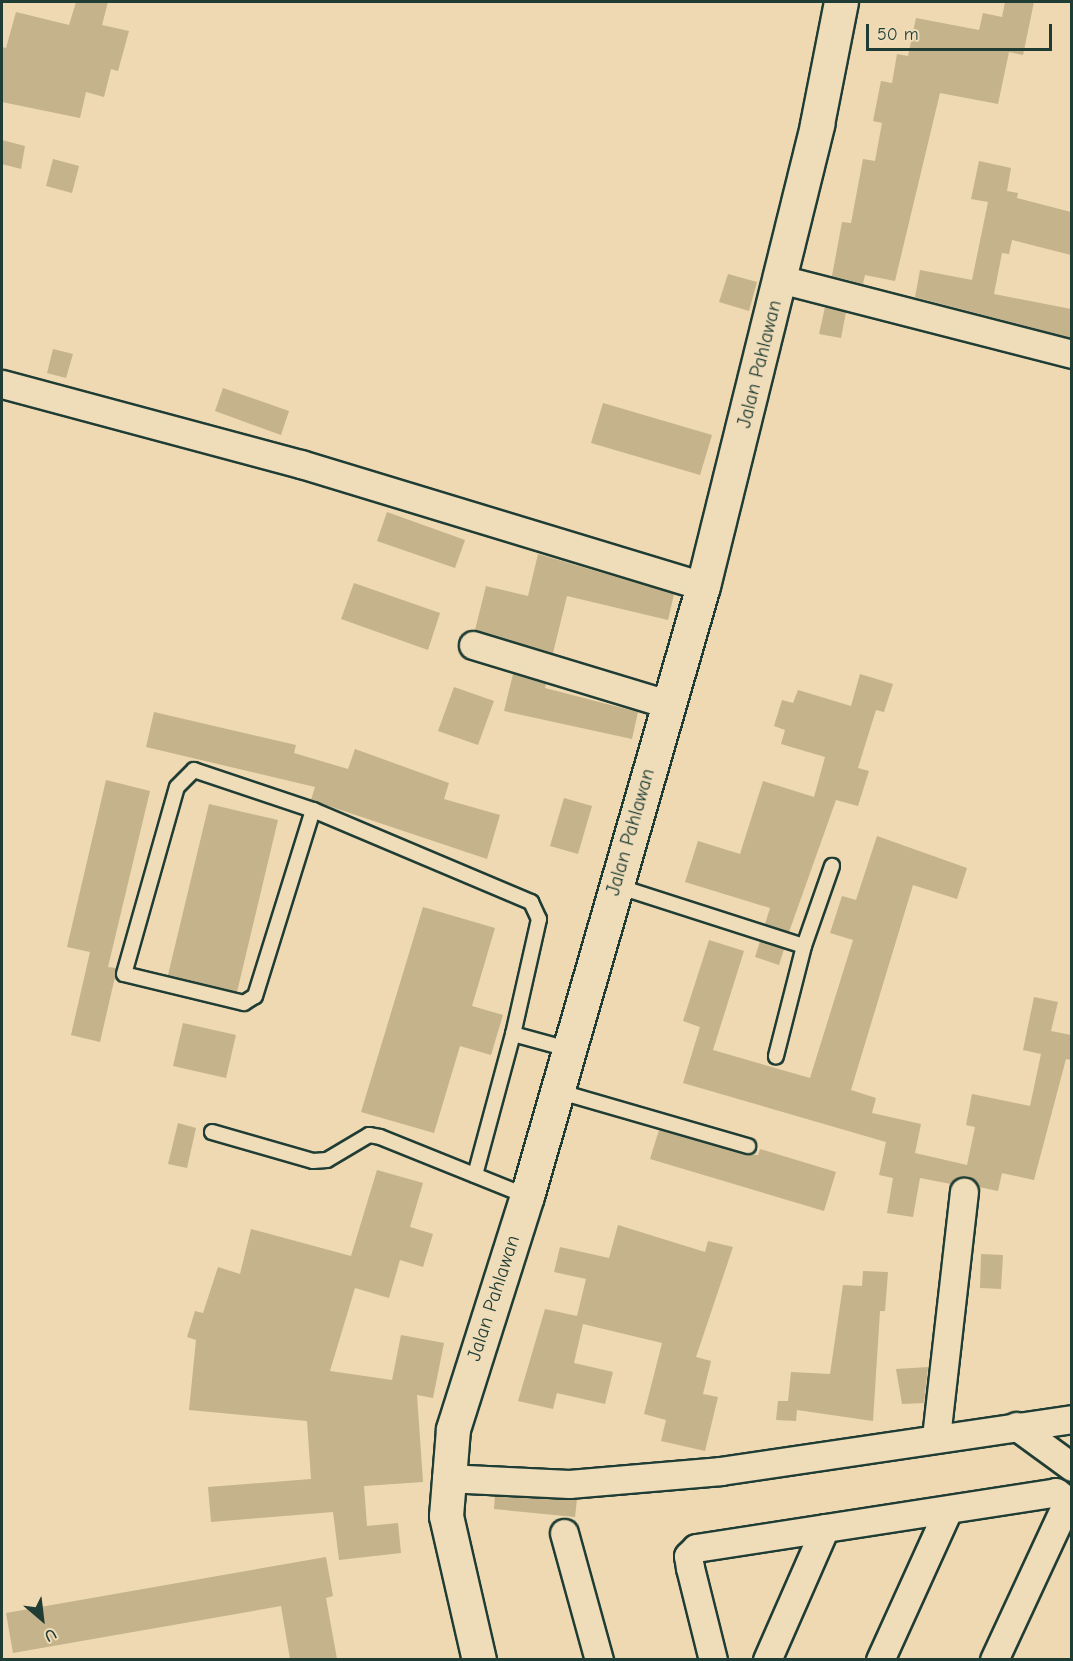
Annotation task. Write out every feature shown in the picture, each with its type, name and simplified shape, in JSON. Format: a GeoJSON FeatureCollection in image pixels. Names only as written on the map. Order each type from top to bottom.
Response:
{"type":"FeatureCollection","features":[{"type":"Feature","properties":{"kind":"street","name":"Jalan Pahlawan"},"geometry":{"type":"LineString","coordinates":[[479,1659],[452,1545],[446,1478],[470,1367],[527,1196],[703,586],[780,279],[841,2]]}},
{"type":"Feature","properties":{"kind":"street"},"geometry":{"type":"LineString","coordinates":[[780,279],[1071,354]]}},
{"type":"Feature","properties":{"kind":"street"},"geometry":{"type":"LineString","coordinates":[[2,384],[301,464],[703,586]]}},
{"type":"Feature","properties":{"kind":"street"},"geometry":{"type":"LineString","coordinates":[[473,645],[668,704]]}},
{"type":"Feature","properties":{"kind":"street"},"geometry":{"type":"LineString","coordinates":[[936,1437],[964,1192]]}},
{"type":"Feature","properties":{"kind":"street"},"geometry":{"type":"LineString","coordinates":[[446,1478],[569,1484],[721,1472],[936,1437],[1071,1419]]}},
{"type":"Feature","properties":{"kind":"street"},"geometry":{"type":"LineString","coordinates":[[1016,1426],[1071,1467]]}},
{"type":"Feature","properties":{"kind":"street"},"geometry":{"type":"LineString","coordinates":[[713,1659],[688,1556],[703,1545],[1056,1492],[1065,1499],[994,1659]]}},
{"type":"Feature","properties":{"kind":"street"},"geometry":{"type":"LineString","coordinates":[[880,1659],[948,1510]]}},
{"type":"Feature","properties":{"kind":"street"},"geometry":{"type":"LineString","coordinates":[[767,1659],[825,1528]]}},
{"type":"Feature","properties":{"kind":"street"},"geometry":{"type":"LineString","coordinates":[[564,1533],[599,1659]]}},
{"type":"Feature","properties":{"kind":"lane"},"geometry":{"type":"LineString","coordinates":[[313,810],[251,1000],[124,974],[177,788],[186,773],[194,770],[313,810],[531,902],[539,919],[513,1034],[475,1175]]}},
{"type":"Feature","properties":{"kind":"lane"},"geometry":{"type":"LineString","coordinates":[[776,1056],[804,946],[832,866]]}},
{"type":"Feature","properties":{"kind":"lane"},"geometry":{"type":"LineString","coordinates":[[615,885],[804,946]]}},
{"type":"Feature","properties":{"kind":"lane"},"geometry":{"type":"LineString","coordinates":[[513,1034],[568,1049]]}},
{"type":"Feature","properties":{"kind":"lane"},"geometry":{"type":"LineString","coordinates":[[557,1091],[748,1146]]}},
{"type":"Feature","properties":{"kind":"lane"},"geometry":{"type":"LineString","coordinates":[[212,1132],[313,1161],[327,1160],[369,1135],[527,1196]]}},
{"type":"Feature","properties":{"kind":"building"},"geometry":{"type":"Polygon","coordinates":[[[76,2],[108,2],[102,25],[129,31],[118,71],[111,69],[104,97],[86,92],[80,118],[2,102],[2,47],[6,48],[16,12],[69,25],[76,2]]]}},
{"type":"Feature","properties":{"kind":"building"},"geometry":{"type":"Polygon","coordinates":[[[1005,2],[1034,2],[1023,55],[1009,52],[998,104],[940,93],[895,281],[865,275],[863,284],[832,276],[842,222],[851,223],[863,159],[875,161],[882,123],[873,121],[881,81],[892,83],[897,54],[908,56],[916,18],[979,30],[983,13],[1002,17],[1005,2]]]}},
{"type":"Feature","properties":{"kind":"building"},"geometry":{"type":"Polygon","coordinates":[[[2,140],[25,146],[21,169],[2,164],[2,140]]]}},
{"type":"Feature","properties":{"kind":"building"},"geometry":{"type":"Polygon","coordinates":[[[53,159],[79,166],[72,193],[46,186],[53,159]]]}},
{"type":"Feature","properties":{"kind":"building"},"geometry":{"type":"Polygon","coordinates":[[[979,161],[1011,168],[1007,191],[1018,193],[1017,198],[1071,212],[1071,255],[1012,240],[1009,254],[1002,253],[994,294],[1071,309],[1071,338],[915,297],[920,270],[972,280],[988,202],[971,199],[979,161]]]}},
{"type":"Feature","properties":{"kind":"building"},"geometry":{"type":"Polygon","coordinates":[[[728,274],[757,282],[749,311],[719,302],[728,274]]]}},
{"type":"Feature","properties":{"kind":"building"},"geometry":{"type":"Polygon","coordinates":[[[825,307],[846,312],[841,338],[819,334],[825,307]]]}},
{"type":"Feature","properties":{"kind":"building"},"geometry":{"type":"Polygon","coordinates":[[[53,349],[73,354],[66,378],[47,373],[53,349]]]}},
{"type":"Feature","properties":{"kind":"building"},"geometry":{"type":"Polygon","coordinates":[[[223,388],[289,411],[281,435],[215,411],[223,388]]]}},
{"type":"Feature","properties":{"kind":"building"},"geometry":{"type":"Polygon","coordinates":[[[603,403],[712,435],[700,475],[591,443],[603,403]]]}},
{"type":"Feature","properties":{"kind":"building"},"geometry":{"type":"Polygon","coordinates":[[[387,512],[465,540],[455,568],[377,541],[387,512]]]}},
{"type":"Feature","properties":{"kind":"building"},"geometry":{"type":"Polygon","coordinates":[[[538,554],[674,594],[668,620],[567,596],[553,653],[475,630],[486,586],[528,596],[538,554]]]}},
{"type":"Feature","properties":{"kind":"building"},"geometry":{"type":"Polygon","coordinates":[[[354,583],[440,613],[428,650],[341,619],[354,583]]]}},
{"type":"Feature","properties":{"kind":"building"},"geometry":{"type":"Polygon","coordinates":[[[513,674],[546,684],[545,688],[638,712],[632,739],[504,711],[513,674]]]}},
{"type":"Feature","properties":{"kind":"building"},"geometry":{"type":"Polygon","coordinates":[[[860,674],[893,684],[884,712],[876,710],[858,768],[869,771],[858,806],[836,800],[789,932],[765,924],[770,908],[685,882],[698,841],[740,854],[763,781],[814,797],[825,757],[781,744],[785,730],[774,726],[782,700],[793,703],[798,690],[851,706],[860,674]]]}},
{"type":"Feature","properties":{"kind":"building"},"geometry":{"type":"Polygon","coordinates":[[[454,687],[494,701],[478,745],[438,731],[454,687]]]}},
{"type":"Feature","properties":{"kind":"building"},"geometry":{"type":"Polygon","coordinates":[[[154,712],[296,745],[294,753],[348,769],[355,749],[449,783],[444,799],[500,815],[487,859],[311,800],[315,787],[146,747],[154,712]]]}},
{"type":"Feature","properties":{"kind":"building"},"geometry":{"type":"Polygon","coordinates":[[[106,780],[150,791],[108,967],[116,968],[100,1042],[71,1035],[90,952],[67,947],[106,780]]]}},
{"type":"Feature","properties":{"kind":"building"},"geometry":{"type":"Polygon","coordinates":[[[564,798],[592,806],[578,854],[550,846],[564,798]]]}},
{"type":"Feature","properties":{"kind":"building"},"geometry":{"type":"Polygon","coordinates":[[[209,804],[278,820],[237,992],[168,975],[209,804]]]}},
{"type":"Feature","properties":{"kind":"building"},"geometry":{"type":"Polygon","coordinates":[[[877,836],[967,868],[957,899],[913,885],[851,1090],[876,1098],[872,1113],[921,1124],[915,1153],[967,1165],[975,1127],[966,1125],[972,1094],[1030,1106],[1041,1054],[1023,1050],[1034,997],[1058,1002],[1051,1031],[1071,1035],[1071,1060],[1066,1059],[1034,1180],[1002,1173],[998,1191],[979,1187],[966,1176],[951,1184],[920,1178],[913,1217],[887,1213],[893,1178],[879,1175],[886,1142],[683,1083],[700,1027],[683,1021],[709,940],[744,951],[713,1050],[810,1078],[853,940],[830,933],[842,896],[856,900],[877,836]]]}},
{"type":"Feature","properties":{"kind":"building"},"geometry":{"type":"Polygon","coordinates":[[[423,907],[495,928],[472,1006],[503,1015],[491,1055],[460,1046],[434,1133],[361,1112],[423,907]]]}},
{"type":"Feature","properties":{"kind":"building"},"geometry":{"type":"Polygon","coordinates":[[[760,941],[784,949],[779,965],[755,957],[760,941]]]}},
{"type":"Feature","properties":{"kind":"building"},"geometry":{"type":"Polygon","coordinates":[[[183,1023],[236,1035],[226,1078],[173,1066],[183,1023]]]}},
{"type":"Feature","properties":{"kind":"building"},"geometry":{"type":"Polygon","coordinates":[[[178,1123],[196,1128],[187,1168],[168,1164],[178,1123]]]}},
{"type":"Feature","properties":{"kind":"building"},"geometry":{"type":"Polygon","coordinates":[[[659,1130],[746,1155],[758,1155],[760,1149],[836,1172],[824,1211],[650,1159],[659,1130]]]}},
{"type":"Feature","properties":{"kind":"building"},"geometry":{"type":"Polygon","coordinates":[[[377,1170],[423,1183],[410,1227],[433,1234],[423,1267],[400,1260],[389,1298],[355,1288],[330,1371],[392,1380],[401,1335],[444,1343],[433,1398],[417,1395],[423,1482],[364,1486],[367,1526],[398,1523],[401,1553],[339,1560],[333,1512],[211,1522],[208,1487],[311,1479],[307,1421],[189,1410],[196,1340],[187,1337],[195,1311],[203,1313],[218,1267],[240,1274],[251,1229],[351,1256],[377,1170]]]}},
{"type":"Feature","properties":{"kind":"building"},"geometry":{"type":"Polygon","coordinates":[[[618,1225],[705,1252],[708,1241],[733,1247],[696,1357],[711,1361],[703,1394],[718,1397],[705,1451],[661,1441],[666,1420],[644,1414],[662,1343],[583,1324],[574,1363],[613,1372],[605,1404],[557,1393],[553,1409],[518,1401],[545,1309],[577,1316],[586,1279],[554,1272],[560,1247],[609,1258],[618,1225]]]}},
{"type":"Feature","properties":{"kind":"building"},"geometry":{"type":"Polygon","coordinates":[[[981,1254],[1003,1255],[1001,1289],[980,1288],[981,1254]]]}},
{"type":"Feature","properties":{"kind":"building"},"geometry":{"type":"Polygon","coordinates":[[[863,1271],[888,1272],[885,1311],[880,1311],[873,1421],[797,1410],[796,1421],[776,1420],[778,1401],[788,1401],[791,1372],[830,1374],[843,1285],[862,1286],[863,1271]]]}},
{"type":"Feature","properties":{"kind":"building"},"geometry":{"type":"Polygon","coordinates":[[[928,1367],[924,1403],[902,1404],[896,1369],[928,1367]]]}},
{"type":"Feature","properties":{"kind":"building"},"geometry":{"type":"Polygon","coordinates":[[[495,1496],[577,1499],[575,1517],[494,1509],[495,1496]]]}},
{"type":"Feature","properties":{"kind":"building"},"geometry":{"type":"Polygon","coordinates":[[[326,1557],[333,1596],[326,1598],[337,1659],[290,1659],[281,1606],[13,1653],[6,1613],[326,1557]]]}}]}
